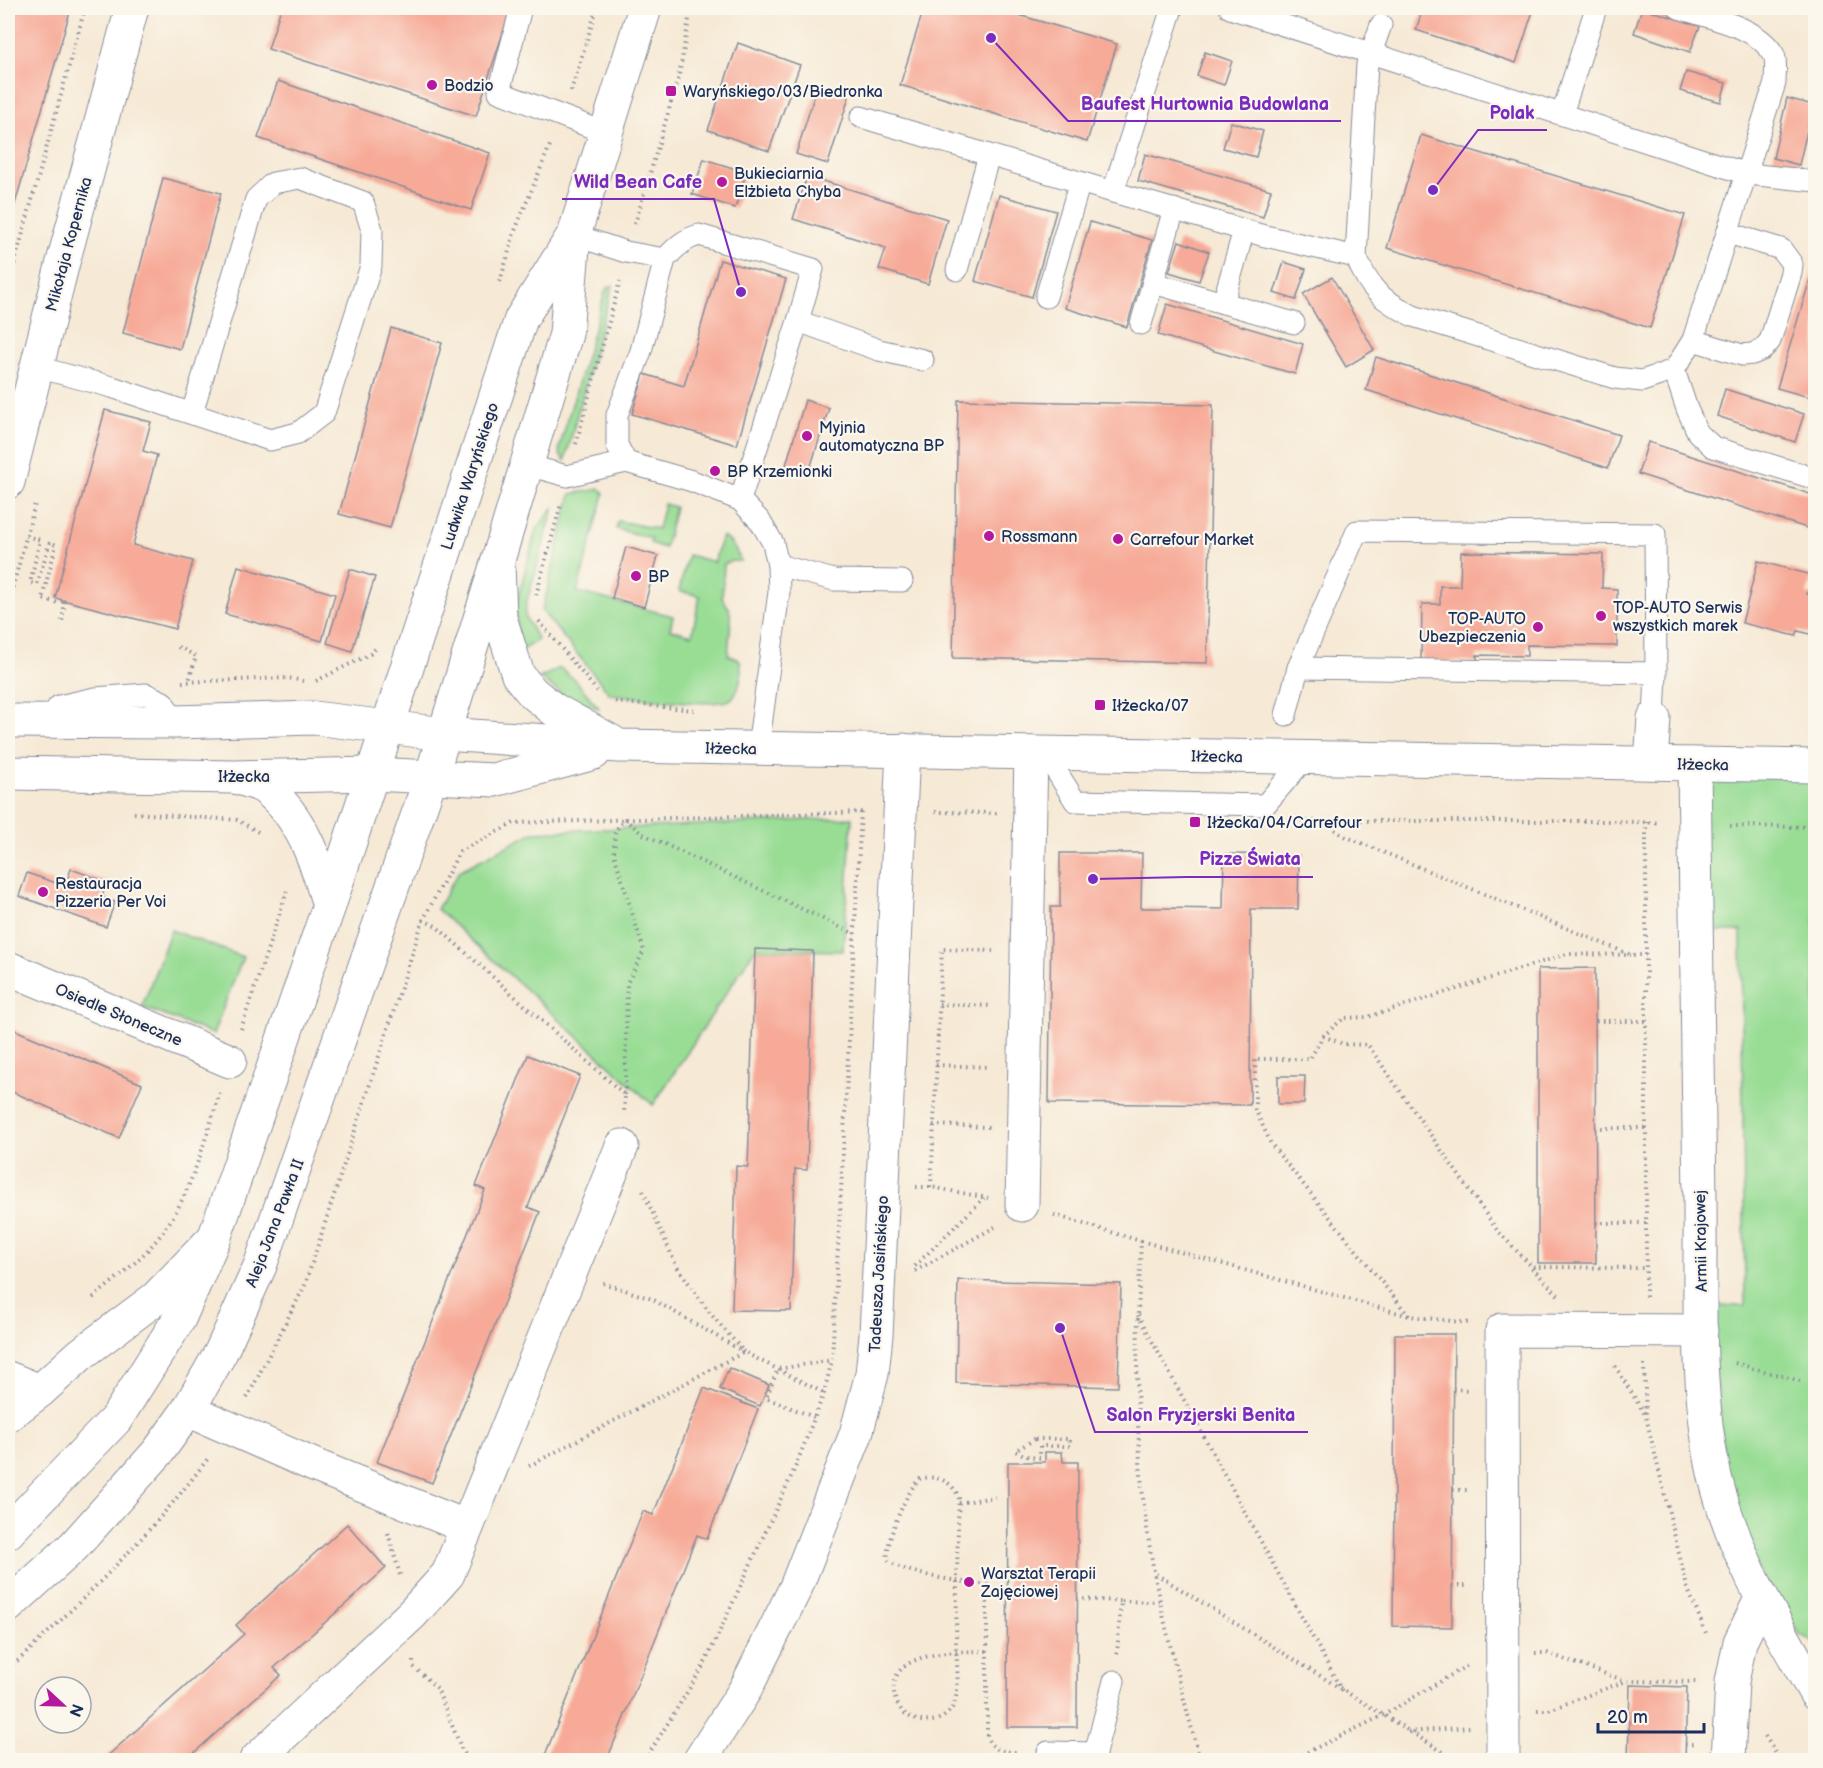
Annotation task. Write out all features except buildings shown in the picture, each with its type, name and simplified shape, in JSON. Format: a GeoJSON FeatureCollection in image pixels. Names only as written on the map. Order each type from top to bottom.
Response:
{"type":"FeatureCollection","features":[{"type":"Feature","properties":{"kind":"street","name":"Mikołaja Kopernika"},"geometry":{"type":"LineString","coordinates":[[8,482],[62,266],[132,8]]}},
{"type":"Feature","properties":{"kind":"street","name":"Ludwika Waryńskiego"},"geometry":{"type":"LineString","coordinates":[[444,734],[566,334],[574,235],[645,8]]}},
{"type":"Feature","properties":{"kind":"street","name":"Ludwika Waryńskiego"},"geometry":{"type":"LineString","coordinates":[[372,774],[521,319],[574,235]]}},
{"type":"Feature","properties":{"kind":"street","name":"Ludwika Waryńskiego"},"geometry":{"type":"LineString","coordinates":[[498,560],[500,618],[518,675],[532,693],[553,709],[619,746]]}},
{"type":"Feature","properties":{"kind":"street","name":"Iłżecka"},"geometry":{"type":"LineString","coordinates":[[8,721],[176,722],[314,718],[444,734],[619,746],[1815,766]]}},
{"type":"Feature","properties":{"kind":"street"},"geometry":{"type":"LineString","coordinates":[[1651,763],[1654,718]]}},
{"type":"Feature","properties":{"kind":"street","name":"Aleja Jana Pawła II"},"geometry":{"type":"LineString","coordinates":[[8,1606],[74,1546],[158,1452],[188,1410],[221,1352],[260,1266],[444,734]]}},
{"type":"Feature","properties":{"kind":"street","name":"Iłżecka"},"geometry":{"type":"LineString","coordinates":[[8,773],[234,777],[372,774],[494,780],[619,746]]}},
{"type":"Feature","properties":{"kind":"street","name":"Tadeusza Jasińskiego"},"geometry":{"type":"LineString","coordinates":[[700,1761],[745,1690],[796,1587],[842,1475],[872,1374],[876,1335],[903,750]]}},
{"type":"Feature","properties":{"kind":"street"},"geometry":{"type":"LineString","coordinates":[[1022,1205],[1030,813],[1038,753]]}},
{"type":"Feature","properties":{"kind":"street","name":"Armii Krajowej"},"geometry":{"type":"LineString","coordinates":[[1694,764],[1701,1331],[1706,1428],[1716,1479],[1729,1523],[1762,1597],[1810,1676]]}},
{"type":"Feature","properties":{"kind":"street"},"geometry":{"type":"LineString","coordinates":[[8,1532],[116,1419],[179,1319],[215,1236],[372,774]]}},
{"type":"Feature","properties":{"kind":"street"},"geometry":{"type":"LineString","coordinates":[[234,777],[264,787],[294,819],[317,864],[329,906]]}},
{"type":"Feature","properties":{"kind":"street","name":"Osiedle Słoneczne"},"geometry":{"type":"LineString","coordinates":[[8,968],[230,1061]]}},
{"type":"Feature","properties":{"kind":"street"},"geometry":{"type":"LineString","coordinates":[[256,1761],[412,1614],[448,1574],[622,1146]]}},
{"type":"Feature","properties":{"kind":"street"},"geometry":{"type":"LineString","coordinates":[[8,1415],[40,1391],[81,1354],[156,1298],[215,1236]]}},
{"type":"Feature","properties":{"kind":"street"},"geometry":{"type":"LineString","coordinates":[[1503,1761],[1502,1330],[1701,1331]]}},
{"type":"Feature","properties":{"kind":"street"},"geometry":{"type":"LineString","coordinates":[[8,1378],[40,1391]]}},
{"type":"Feature","properties":{"kind":"street"},"geometry":{"type":"LineString","coordinates":[[188,1410],[467,1527]]}},
{"type":"Feature","properties":{"kind":"street"},"geometry":{"type":"LineString","coordinates":[[1728,1761],[1732,1682],[1740,1642],[1762,1597]]}},
{"type":"Feature","properties":{"kind":"lane"},"geometry":{"type":"LineString","coordinates":[[521,8],[499,92],[606,133]]}},
{"type":"Feature","properties":{"kind":"lane"},"geometry":{"type":"LineString","coordinates":[[1113,192],[1172,8]]}},
{"type":"Feature","properties":{"kind":"lane"},"geometry":{"type":"LineString","coordinates":[[1230,8],[1747,174],[1815,181]]}},
{"type":"Feature","properties":{"kind":"lane"},"geometry":{"type":"LineString","coordinates":[[1562,114],[1596,8]]}},
{"type":"Feature","properties":{"kind":"lane"},"geometry":{"type":"LineString","coordinates":[[1381,25],[1367,64],[1356,257],[1366,281],[1383,300],[1413,316],[1615,378],[1642,381],[1674,370],[1694,340],[1775,83],[1775,57],[1760,38],[1737,27],[1679,8]]}},
{"type":"Feature","properties":{"kind":"lane"},"geometry":{"type":"LineString","coordinates":[[861,117],[1244,230],[1356,257]]}},
{"type":"Feature","properties":{"kind":"lane"},"geometry":{"type":"LineString","coordinates":[[957,270],[989,155]]}},
{"type":"Feature","properties":{"kind":"lane"},"geometry":{"type":"LineString","coordinates":[[37,367],[112,387],[270,440],[298,433],[324,413],[371,266],[372,230],[363,202],[300,178],[273,183],[256,199],[192,413]]}},
{"type":"Feature","properties":{"kind":"lane"},"geometry":{"type":"LineString","coordinates":[[1046,297],[1080,182]]}},
{"type":"Feature","properties":{"kind":"lane"},"geometry":{"type":"LineString","coordinates":[[1142,324],[1174,210]]}},
{"type":"Feature","properties":{"kind":"lane"},"geometry":{"type":"LineString","coordinates":[[1223,303],[1244,230]]}},
{"type":"Feature","properties":{"kind":"lane"},"geometry":{"type":"LineString","coordinates":[[1694,340],[1742,356],[1762,350],[1770,341],[1791,264],[1781,249],[1728,233]]}},
{"type":"Feature","properties":{"kind":"lane"},"geometry":{"type":"LineString","coordinates":[[574,235],[626,252],[665,259]]}},
{"type":"Feature","properties":{"kind":"lane"},"geometry":{"type":"LineString","coordinates":[[626,462],[616,445],[617,416],[641,351],[665,259],[676,247],[688,238],[699,235],[813,269],[740,500]]}},
{"type":"Feature","properties":{"kind":"lane"},"geometry":{"type":"LineString","coordinates":[[1153,284],[1294,323]]}},
{"type":"Feature","properties":{"kind":"lane"},"geometry":{"type":"LineString","coordinates":[[798,321],[879,350],[923,360]]}},
{"type":"Feature","properties":{"kind":"lane"},"geometry":{"type":"LineString","coordinates":[[1674,370],[1687,409],[1698,432],[1713,447],[1815,479]]}},
{"type":"Feature","properties":{"kind":"lane"},"geometry":{"type":"LineString","coordinates":[[527,465],[567,476],[626,462],[692,481],[740,500],[760,520],[773,543],[778,565],[779,592],[758,748]]}},
{"type":"Feature","properties":{"kind":"lane"},"geometry":{"type":"LineString","coordinates":[[1286,715],[1298,668],[1357,531],[1655,534],[1654,718]]}},
{"type":"Feature","properties":{"kind":"lane"},"geometry":{"type":"LineString","coordinates":[[778,565],[834,580],[902,581]]}},
{"type":"Feature","properties":{"kind":"lane"},"geometry":{"type":"LineString","coordinates":[[1298,668],[1656,673]]}},
{"type":"Feature","properties":{"kind":"lane"},"geometry":{"type":"LineString","coordinates":[[1038,753],[1076,801],[1265,805],[1305,758]]}},
{"type":"Feature","properties":{"kind":"lane"},"geometry":{"type":"LineString","coordinates":[[1048,1752],[1095,1757],[1114,1681]]}},
{"type":"Feature","properties":{"kind":"path"},"geometry":{"type":"LineString","coordinates":[[8,287],[85,8]]}},
{"type":"Feature","properties":{"kind":"path"},"geometry":{"type":"LineString","coordinates":[[8,240],[20,242]]}},
{"type":"Feature","properties":{"kind":"path"},"geometry":{"type":"LineString","coordinates":[[26,536],[40,540],[30,583],[37,584],[50,542],[56,544],[42,599],[60,603],[65,600],[63,622]]}},
{"type":"Feature","properties":{"kind":"path"},"geometry":{"type":"LineString","coordinates":[[178,647],[196,656],[189,682]]}},
{"type":"Feature","properties":{"kind":"path"},"geometry":{"type":"LineString","coordinates":[[313,683],[370,654],[377,647]]}},
{"type":"Feature","properties":{"kind":"path"},"geometry":{"type":"LineString","coordinates":[[423,920],[460,851],[514,823],[900,811],[1030,813]]}},
{"type":"Feature","properties":{"kind":"path"},"geometry":{"type":"LineString","coordinates":[[122,812],[237,820],[261,834]]}},
{"type":"Feature","properties":{"kind":"path"},"geometry":{"type":"LineString","coordinates":[[645,1761],[704,1665],[795,1468],[824,1393],[832,1360],[861,812]]}},
{"type":"Feature","properties":{"kind":"path"},"geometry":{"type":"LineString","coordinates":[[624,819],[641,833],[855,934]]}},
{"type":"Feature","properties":{"kind":"path"},"geometry":{"type":"LineString","coordinates":[[624,819],[615,831],[614,854],[645,951],[627,983],[626,1095]]}},
{"type":"Feature","properties":{"kind":"path"},"geometry":{"type":"LineString","coordinates":[[1631,955],[1342,835],[1324,822],[1610,821],[1815,827]]}},
{"type":"Feature","properties":{"kind":"path"},"geometry":{"type":"LineString","coordinates":[[87,1304],[155,1242],[177,1209],[194,1172],[290,882]]}},
{"type":"Feature","properties":{"kind":"path"},"geometry":{"type":"LineString","coordinates":[[931,1188],[942,949],[1027,952]]}},
{"type":"Feature","properties":{"kind":"path"},"geometry":{"type":"LineString","coordinates":[[1408,1316],[1271,1144],[1255,1109],[1255,1059],[1310,1059],[1323,1036],[1344,1018],[1368,1017],[1568,954],[1646,955]]}},
{"type":"Feature","properties":{"kind":"path"},"geometry":{"type":"LineString","coordinates":[[939,1004],[1026,1008]]}},
{"type":"Feature","properties":{"kind":"path"},"geometry":{"type":"LineString","coordinates":[[1596,1021],[1646,1021]]}},
{"type":"Feature","properties":{"kind":"path"},"geometry":{"type":"LineString","coordinates":[[1323,1036],[1343,1044],[1368,1045],[1497,1230],[1532,1267],[1646,1268]]}},
{"type":"Feature","properties":{"kind":"path"},"geometry":{"type":"LineString","coordinates":[[936,1065],[1025,1068]]}},
{"type":"Feature","properties":{"kind":"path"},"geometry":{"type":"LineString","coordinates":[[933,1125],[1023,1127]]}},
{"type":"Feature","properties":{"kind":"path"},"geometry":{"type":"LineString","coordinates":[[1595,1128],[1646,1128]]}},
{"type":"Feature","properties":{"kind":"path"},"geometry":{"type":"LineString","coordinates":[[882,1186],[931,1188],[1022,1205],[1408,1316],[1485,1325],[1502,1330]]}},
{"type":"Feature","properties":{"kind":"path"},"geometry":{"type":"LineString","coordinates":[[985,1197],[906,1275],[1005,1221],[1022,1205]]}},
{"type":"Feature","properties":{"kind":"path"},"geometry":{"type":"LineString","coordinates":[[1596,1223],[1646,1223]]}},
{"type":"Feature","properties":{"kind":"path"},"geometry":{"type":"LineString","coordinates":[[1141,1241],[1136,1418],[1144,1507],[1159,1602],[1200,1761]]}},
{"type":"Feature","properties":{"kind":"path"},"geometry":{"type":"LineString","coordinates":[[1138,1315],[1342,1691]]}},
{"type":"Feature","properties":{"kind":"path"},"geometry":{"type":"LineString","coordinates":[[497,1453],[531,1467],[744,1352],[824,1393],[864,1407]]}},
{"type":"Feature","properties":{"kind":"path"},"geometry":{"type":"LineString","coordinates":[[778,1369],[832,1360]]}},
{"type":"Feature","properties":{"kind":"path"},"geometry":{"type":"LineString","coordinates":[[1729,1364],[1738,1363],[1800,1381]]}},
{"type":"Feature","properties":{"kind":"path"},"geometry":{"type":"LineString","coordinates":[[778,1369],[766,1398],[814,1416]]}},
{"type":"Feature","properties":{"kind":"path"},"geometry":{"type":"LineString","coordinates":[[1035,1439],[1070,1439],[1070,1446],[1040,1446],[1040,1458],[1029,1457],[1015,1451],[1035,1439]]}},
{"type":"Feature","properties":{"kind":"path"},"geometry":{"type":"LineString","coordinates":[[987,1651],[956,1652],[915,1660],[902,1668],[894,1682],[894,1696],[902,1713],[919,1721],[937,1719],[948,1714],[956,1697],[956,1652],[957,1582],[959,1503],[955,1490],[946,1481],[933,1477],[920,1479],[909,1491],[888,1545],[888,1560],[898,1568],[957,1582],[987,1585],[987,1651],[987,1737],[993,1747],[1001,1751],[1048,1752]]}},
{"type":"Feature","properties":{"kind":"path"},"geometry":{"type":"LineString","coordinates":[[959,1503],[995,1497]]}},
{"type":"Feature","properties":{"kind":"path"},"geometry":{"type":"LineString","coordinates":[[1155,1574],[1456,1761]]}},
{"type":"Feature","properties":{"kind":"path"},"geometry":{"type":"LineString","coordinates":[[1077,1599],[1159,1602]]}},
{"type":"Feature","properties":{"kind":"path"},"geometry":{"type":"LineString","coordinates":[[1114,1681],[1121,1600]]}},
{"type":"Feature","properties":{"kind":"path"},"geometry":{"type":"LineString","coordinates":[[1291,1761],[1382,1716],[1488,1653],[1547,1653],[1626,1681],[1732,1682]]}},
{"type":"Feature","properties":{"kind":"path"},"geometry":{"type":"LineString","coordinates":[[1408,1732],[1549,1710],[1626,1681]]}},
{"type":"Feature","properties":{"kind":"green space"},"geometry":{"type":"Polygon","coordinates":[[[613,285],[565,461],[559,449],[606,289],[613,285]]]}},
{"type":"Feature","properties":{"kind":"green space"},"geometry":{"type":"Polygon","coordinates":[[[600,489],[604,493],[603,498],[577,592],[673,616],[670,629],[692,635],[700,596],[679,591],[688,555],[714,562],[722,536],[733,547],[741,561],[724,564],[722,598],[729,608],[731,620],[728,655],[740,660],[741,665],[739,686],[731,699],[710,703],[610,694],[542,611],[571,494],[600,489]]]}},
{"type":"Feature","properties":{"kind":"green space"},"geometry":{"type":"Polygon","coordinates":[[[664,504],[675,507],[665,548],[650,543],[651,538],[616,529],[618,521],[658,529],[664,504]]]}},
{"type":"Feature","properties":{"kind":"green space"},"geometry":{"type":"Polygon","coordinates":[[[554,507],[526,605],[525,616],[538,640],[520,651],[515,608],[536,530],[554,507]]]}},
{"type":"Feature","properties":{"kind":"green space"},"geometry":{"type":"Polygon","coordinates":[[[560,668],[574,679],[599,708],[567,697],[540,678],[560,668]]]}},
{"type":"Feature","properties":{"kind":"green space"},"geometry":{"type":"Polygon","coordinates":[[[1694,764],[1815,766],[1815,1643],[1799,1634],[1729,1523],[1709,1306],[1745,1306],[1741,931],[1705,931],[1694,764]]]}},
{"type":"Feature","properties":{"kind":"green space"},"geometry":{"type":"Polygon","coordinates":[[[852,818],[843,951],[755,949],[653,1105],[437,909],[459,871],[534,832],[852,818]]]}},
{"type":"Feature","properties":{"kind":"green space"},"geometry":{"type":"Polygon","coordinates":[[[171,930],[243,957],[213,1034],[142,1007],[171,930]]]}},
{"type":"Feature","properties":{"kind":"place","name":"Baufest Hurtownia Budowlana"},"geometry":{"type":"Point","coordinates":[991,38]}},
{"type":"Feature","properties":{"kind":"place","name":"Bodzio"},"geometry":{"type":"Point","coordinates":[432,85]}},
{"type":"Feature","properties":{"kind":"place","name":"Waryńskiego/03/Biedronka"},"geometry":{"type":"Point","coordinates":[671,91]}},
{"type":"Feature","properties":{"kind":"place","name":"Bukieciarnia Elżbieta Chyba"},"geometry":{"type":"Point","coordinates":[722,182]}},
{"type":"Feature","properties":{"kind":"place","name":"Polak"},"geometry":{"type":"Point","coordinates":[1433,190]}},
{"type":"Feature","properties":{"kind":"place","name":"Wild Bean Cafe"},"geometry":{"type":"Point","coordinates":[741,292]}},
{"type":"Feature","properties":{"kind":"place","name":"Myjnia automatyczna BP"},"geometry":{"type":"Point","coordinates":[807,436]}},
{"type":"Feature","properties":{"kind":"place","name":"BP Krzemionki"},"geometry":{"type":"Point","coordinates":[715,471]}},
{"type":"Feature","properties":{"kind":"place","name":"Rossmann"},"geometry":{"type":"Point","coordinates":[989,536]}},
{"type":"Feature","properties":{"kind":"place","name":"Carrefour Market"},"geometry":{"type":"Point","coordinates":[1118,539]}},
{"type":"Feature","properties":{"kind":"place","name":"BP"},"geometry":{"type":"Point","coordinates":[636,576]}},
{"type":"Feature","properties":{"kind":"place","name":"TOP-AUTO Serwis wszystkich marek"},"geometry":{"type":"Point","coordinates":[1601,616]}},
{"type":"Feature","properties":{"kind":"place","name":"TOP-AUTO Ubezpieczenia"},"geometry":{"type":"Point","coordinates":[1538,627]}},
{"type":"Feature","properties":{"kind":"place","name":"Iłżecka/07"},"geometry":{"type":"Point","coordinates":[1100,705]}},
{"type":"Feature","properties":{"kind":"place","name":"Iłżecka/04/Carrefour"},"geometry":{"type":"Point","coordinates":[1195,822]}},
{"type":"Feature","properties":{"kind":"place","name":"Pizze Świata"},"geometry":{"type":"Point","coordinates":[1093,879]}},
{"type":"Feature","properties":{"kind":"place","name":"Restauracja Pizzeria Per Voi"},"geometry":{"type":"Point","coordinates":[43,892]}},
{"type":"Feature","properties":{"kind":"place","name":"Salon Fryzjerski Benita"},"geometry":{"type":"Point","coordinates":[1060,1328]}},
{"type":"Feature","properties":{"kind":"place","name":"Warsztat Terapii Zajęciowej"},"geometry":{"type":"Point","coordinates":[969,1582]}}]}
